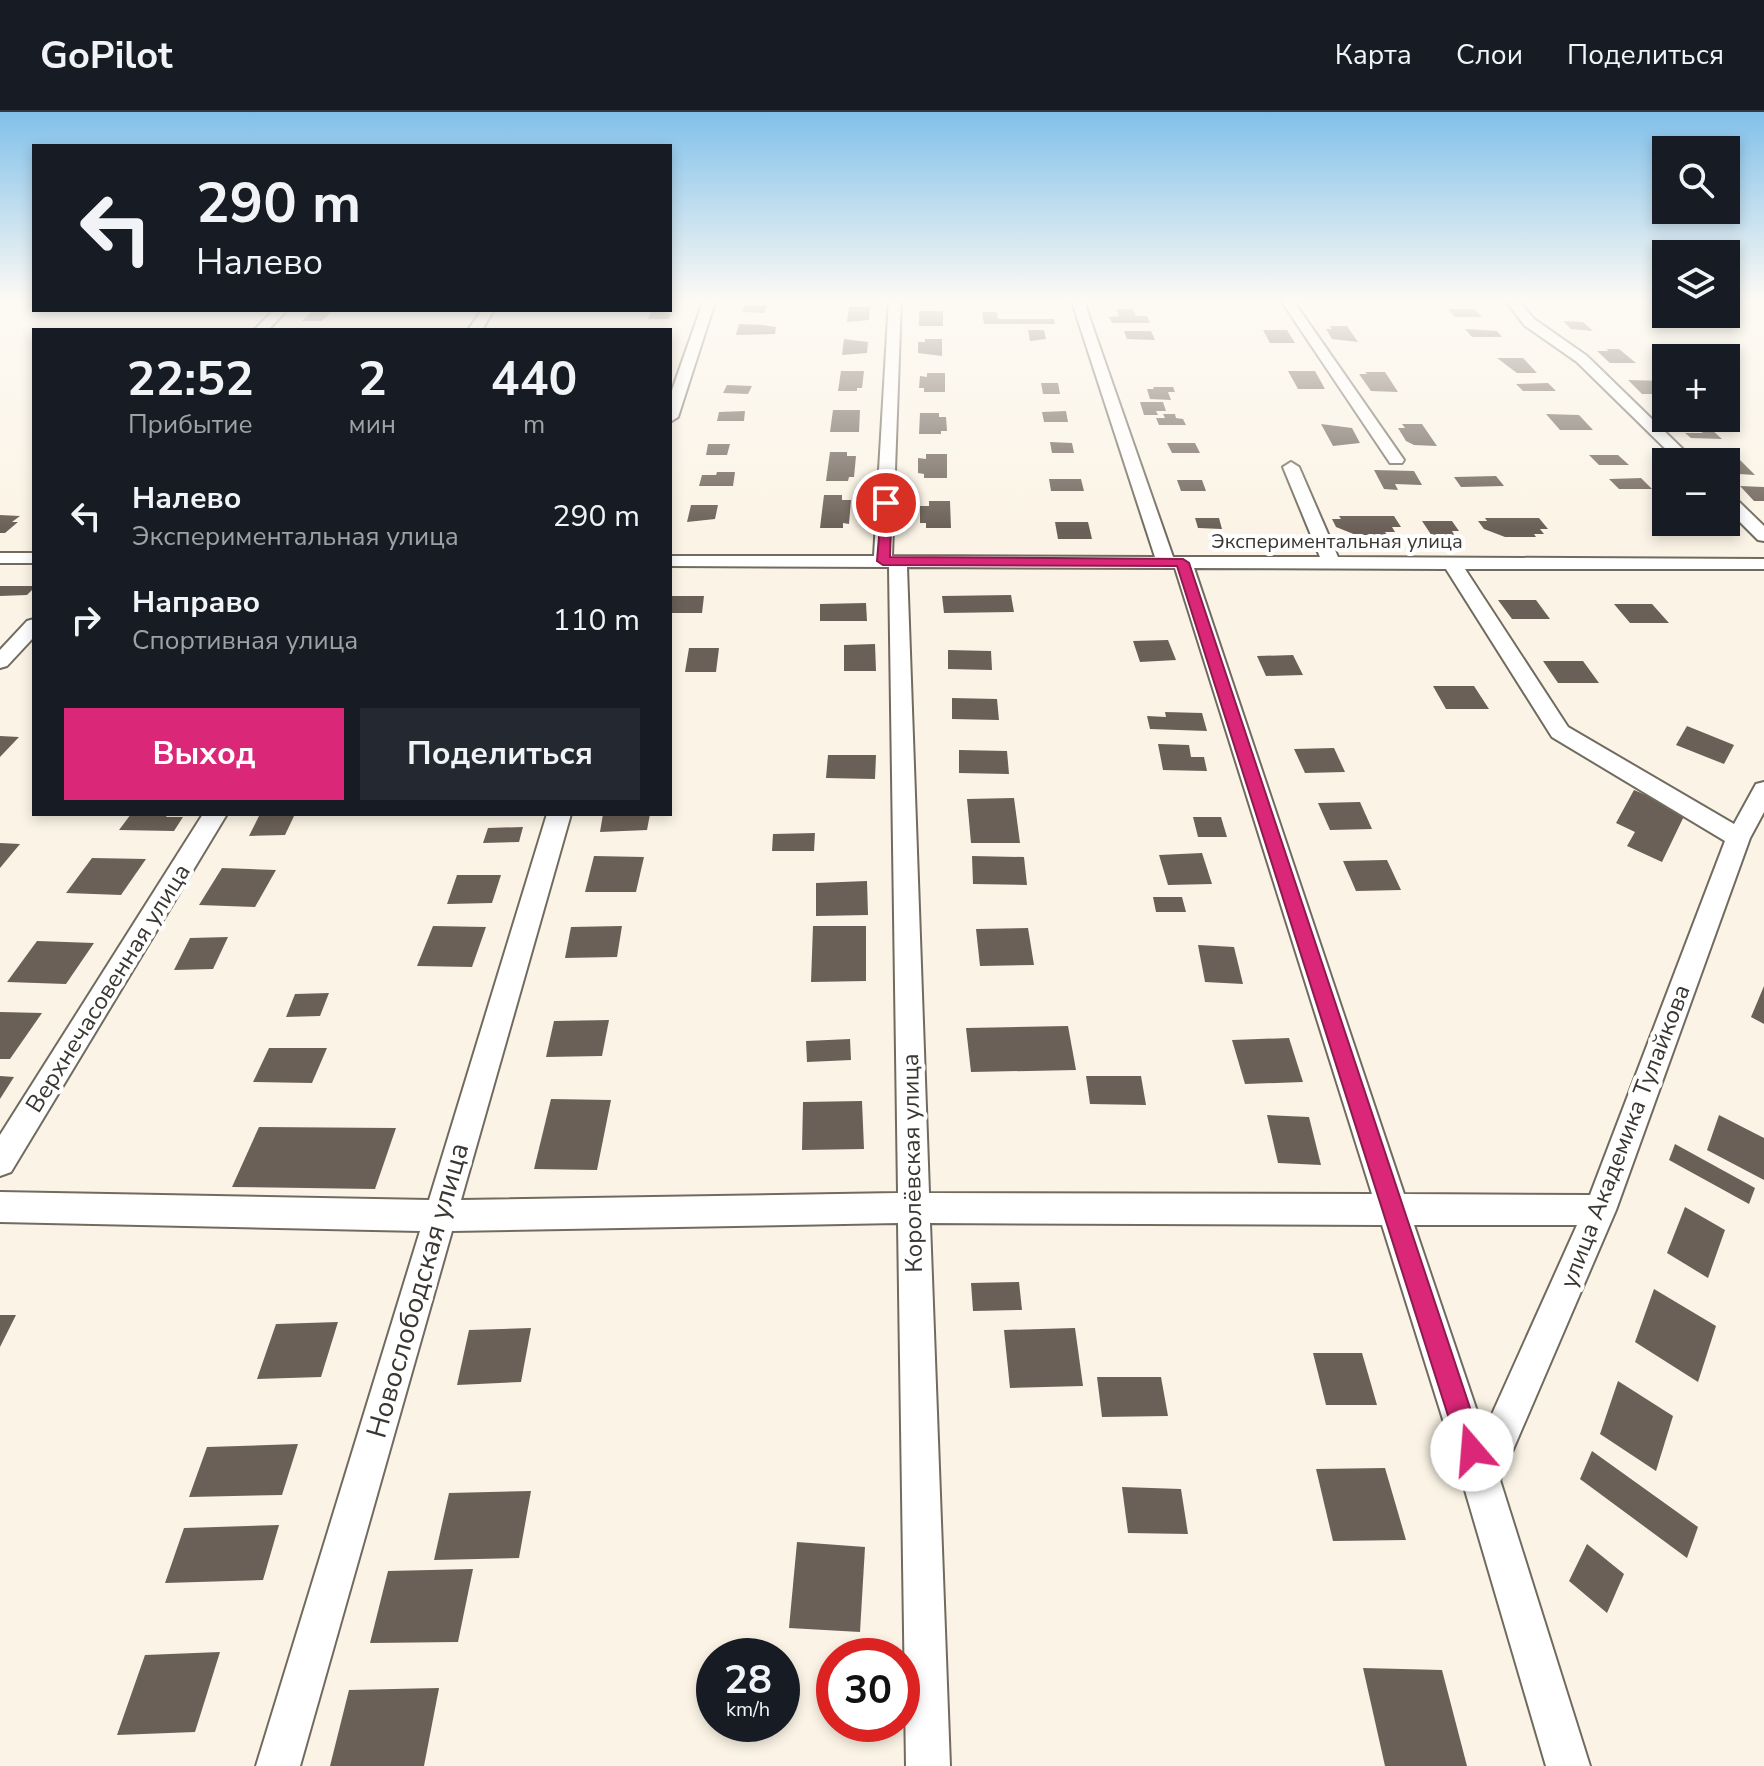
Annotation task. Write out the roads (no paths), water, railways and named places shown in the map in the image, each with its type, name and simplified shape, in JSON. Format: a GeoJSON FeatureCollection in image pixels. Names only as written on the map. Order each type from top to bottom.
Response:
{"type":"FeatureCollection","features":[{"type":"Feature","properties":{"kind":"street"},"geometry":{"type":"LineString","coordinates":[[672,411],[684,376]]}},
{"type":"Feature","properties":{"kind":"street","name":"Королёвская улица"},"geometry":{"type":"LineString","coordinates":[[894,376],[890,561],[913,1208],[928,1766]]}},
{"type":"Feature","properties":{"kind":"street"},"geometry":{"type":"LineString","coordinates":[[1105,376],[1174,563],[1393,1209],[1481,1480],[1568,1766]]}},
{"type":"Feature","properties":{"kind":"street"},"geometry":{"type":"LineString","coordinates":[[1339,376],[1396,460]]}},
{"type":"Feature","properties":{"kind":"street"},"geometry":{"type":"LineString","coordinates":[[1600,376],[1674,448]]}},
{"type":"Feature","properties":{"kind":"street"},"geometry":{"type":"LineString","coordinates":[[1291,467],[1331,563]]}},
{"type":"Feature","properties":{"kind":"street"},"geometry":{"type":"LineString","coordinates":[[1740,513],[1764,536]]}},
{"type":"Feature","properties":{"kind":"street"},"geometry":{"type":"LineString","coordinates":[[0,558],[32,557]]}},
{"type":"Feature","properties":{"kind":"street","name":"Экспериментальная улица"},"geometry":{"type":"LineString","coordinates":[[672,561],[1764,564]]}},
{"type":"Feature","properties":{"kind":"street"},"geometry":{"type":"LineString","coordinates":[[1452,563],[1560,732],[1754,815]]}},
{"type":"Feature","properties":{"kind":"street"},"geometry":{"type":"LineString","coordinates":[[0,662],[32,627]]}},
{"type":"Feature","properties":{"kind":"street","name":"улица Академика Тулайкова"},"geometry":{"type":"LineString","coordinates":[[1481,1480],[1600,1210],[1754,815]]}},
{"type":"Feature","properties":{"kind":"street","name":"Верхнечасовенная улица"},"geometry":{"type":"LineString","coordinates":[[0,1162],[214,816]]}},
{"type":"Feature","properties":{"kind":"street","name":"Новослободская улица"},"geometry":{"type":"LineString","coordinates":[[278,1766],[558,816]]}},
{"type":"Feature","properties":{"kind":"street"},"geometry":{"type":"LineString","coordinates":[[0,1207],[438,1216],[913,1208],[1600,1210]]}}]}
